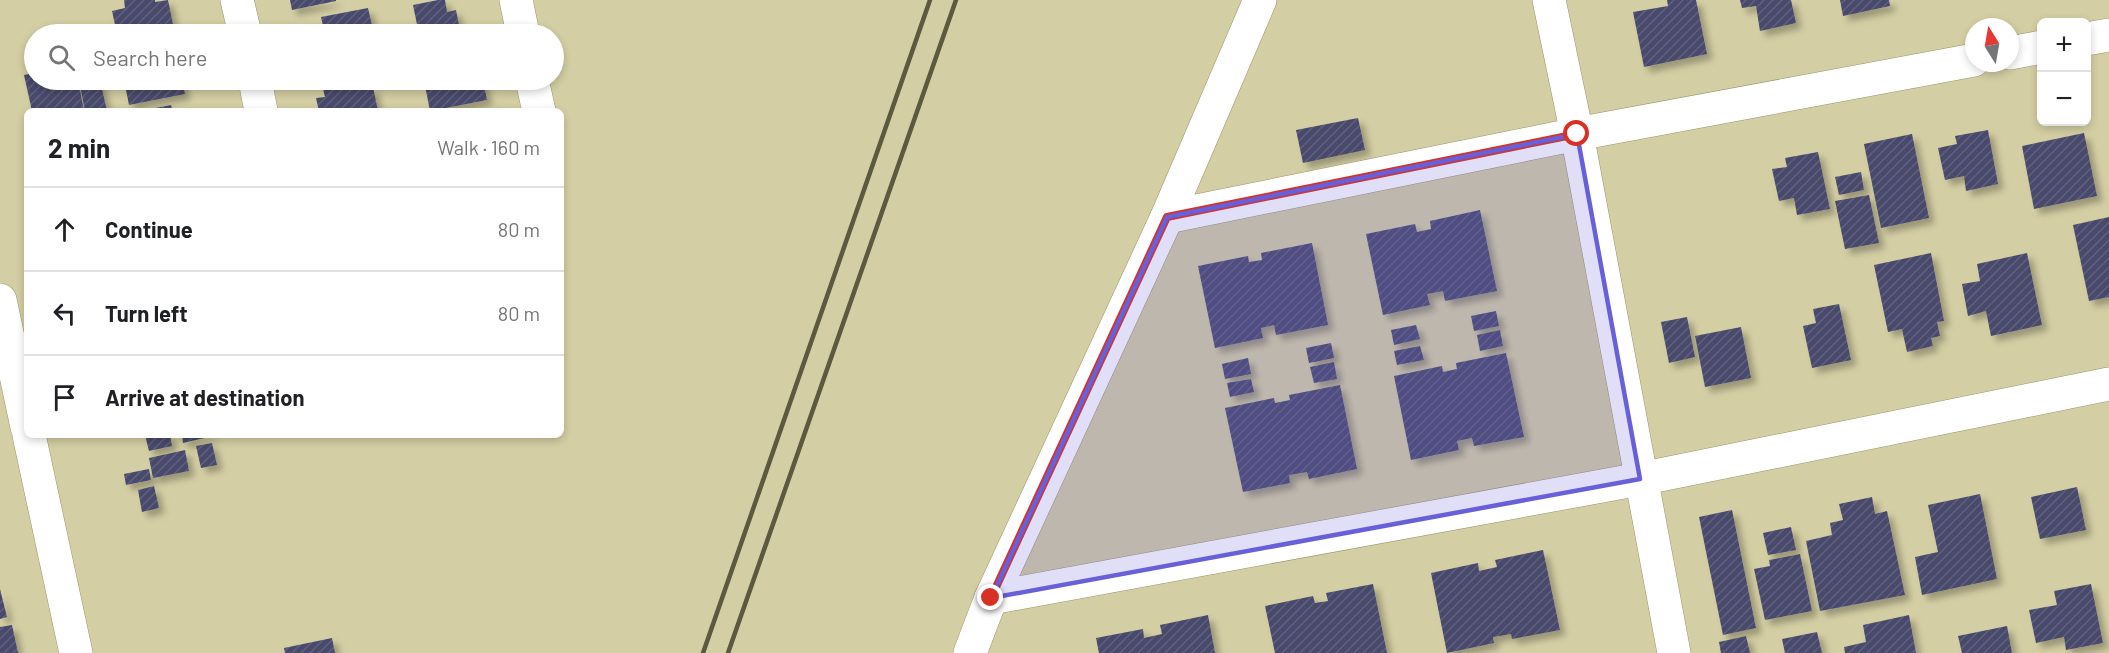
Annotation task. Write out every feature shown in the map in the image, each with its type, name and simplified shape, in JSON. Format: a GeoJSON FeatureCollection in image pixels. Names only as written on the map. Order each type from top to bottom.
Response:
{"type":"FeatureCollection","features":[{"type":"Feature","properties":{"kind":"street"},"geometry":{"type":"LineString","coordinates":[[237,0],[243,24]]}},
{"type":"Feature","properties":{"kind":"street"},"geometry":{"type":"LineString","coordinates":[[516,0],[521,24]]}},
{"type":"Feature","properties":{"kind":"street"},"geometry":{"type":"LineString","coordinates":[[970,653],[991,598],[1167,217],[1260,0]]}},
{"type":"Feature","properties":{"kind":"street"},"geometry":{"type":"LineString","coordinates":[[1549,0],[1577,134],[1674,653]]}},
{"type":"Feature","properties":{"kind":"street"},"geometry":{"type":"LineString","coordinates":[[2091,38],[2109,35]]}},
{"type":"Feature","properties":{"kind":"street"},"geometry":{"type":"LineString","coordinates":[[2019,51],[2037,48]]}},
{"type":"Feature","properties":{"kind":"street"},"geometry":{"type":"LineString","coordinates":[[1167,217],[1577,134],[1965,62]]}},
{"type":"Feature","properties":{"kind":"street"},"geometry":{"type":"LineString","coordinates":[[257,90],[260,108]]}},
{"type":"Feature","properties":{"kind":"street"},"geometry":{"type":"LineString","coordinates":[[534,90],[538,108]]}},
{"type":"Feature","properties":{"kind":"street"},"geometry":{"type":"LineString","coordinates":[[8,321],[24,410]]}},
{"type":"Feature","properties":{"kind":"street"},"geometry":{"type":"LineString","coordinates":[[991,598],[1640,479],[2109,384]]}},
{"type":"Feature","properties":{"kind":"street"},"geometry":{"type":"LineString","coordinates":[[30,438],[76,653]]}},
{"type":"Feature","properties":{"kind":"highlighted area"},"geometry":{"type":"Polygon","coordinates":[[[1577,134],[1640,479],[991,598],[1167,217],[1577,134]]]}},
{"type":"Feature","properties":{"kind":"building"},"geometry":{"type":"Polygon","coordinates":[[[124,0],[155,0],[155,2],[168,0],[173,24],[115,24],[112,11],[125,8],[124,0]]]}},
{"type":"Feature","properties":{"kind":"building"},"geometry":{"type":"Polygon","coordinates":[[[290,0],[336,0],[336,1],[292,10],[290,0]]]}},
{"type":"Feature","properties":{"kind":"building"},"geometry":{"type":"Polygon","coordinates":[[[445,0],[447,12],[456,10],[459,24],[417,24],[413,5],[445,0]]]}},
{"type":"Feature","properties":{"kind":"building"},"geometry":{"type":"Polygon","coordinates":[[[1667,0],[1696,0],[1707,54],[1644,67],[1633,12],[1668,6],[1667,0]]]}},
{"type":"Feature","properties":{"kind":"building"},"geometry":{"type":"Polygon","coordinates":[[[1740,0],[1791,0],[1796,23],[1760,31],[1756,6],[1742,8],[1740,0]]]}},
{"type":"Feature","properties":{"kind":"building"},"geometry":{"type":"Polygon","coordinates":[[[1840,0],[1889,0],[1890,6],[1843,16],[1840,0]]]}},
{"type":"Feature","properties":{"kind":"building"},"geometry":{"type":"Polygon","coordinates":[[[368,8],[372,24],[323,24],[321,17],[368,8]]]}},
{"type":"Feature","properties":{"kind":"building"},"geometry":{"type":"Polygon","coordinates":[[[27,90],[80,90],[83,108],[31,108],[27,90]]]}},
{"type":"Feature","properties":{"kind":"building"},"geometry":{"type":"Polygon","coordinates":[[[81,90],[102,90],[106,108],[84,108],[81,90]]]}},
{"type":"Feature","properties":{"kind":"building"},"geometry":{"type":"Polygon","coordinates":[[[126,90],[184,90],[185,94],[129,105],[126,90]]]}},
{"type":"Feature","properties":{"kind":"building"},"geometry":{"type":"Polygon","coordinates":[[[323,90],[374,90],[377,108],[318,108],[316,98],[325,97],[323,90]]]}},
{"type":"Feature","properties":{"kind":"building"},"geometry":{"type":"Polygon","coordinates":[[[426,90],[485,90],[487,100],[446,108],[429,108],[426,90]]]}},
{"type":"Feature","properties":{"kind":"building"},"geometry":{"type":"Polygon","coordinates":[[[171,105],[172,108],[155,108],[171,105]]]}},
{"type":"Feature","properties":{"kind":"building"},"geometry":{"type":"Polygon","coordinates":[[[1358,118],[1365,150],[1303,163],[1296,130],[1358,118]]]}},
{"type":"Feature","properties":{"kind":"building"},"geometry":{"type":"Polygon","coordinates":[[[1988,130],[1998,184],[1966,191],[1964,176],[1945,180],[1938,148],[1957,144],[1955,136],[1988,130]]]}},
{"type":"Feature","properties":{"kind":"building"},"geometry":{"type":"Polygon","coordinates":[[[2084,133],[2097,196],[2034,209],[2022,146],[2084,133]]]}},
{"type":"Feature","properties":{"kind":"building"},"geometry":{"type":"Polygon","coordinates":[[[1912,134],[1929,218],[1881,228],[1864,144],[1912,134]]]}},
{"type":"Feature","properties":{"kind":"building"},"geometry":{"type":"Polygon","coordinates":[[[1818,152],[1830,209],[1797,215],[1794,198],[1779,201],[1772,169],[1787,167],[1785,158],[1818,152]]]}},
{"type":"Feature","properties":{"kind":"building"},"geometry":{"type":"Polygon","coordinates":[[[1861,172],[1864,190],[1839,195],[1835,177],[1861,172]]]}},
{"type":"Feature","properties":{"kind":"building"},"geometry":{"type":"Polygon","coordinates":[[[1869,195],[1879,243],[1845,249],[1835,201],[1869,195]]]}},
{"type":"Feature","properties":{"kind":"building"},"geometry":{"type":"Polygon","coordinates":[[[1480,210],[1497,291],[1445,301],[1443,291],[1427,294],[1430,305],[1383,315],[1366,234],[1415,224],[1417,232],[1431,229],[1430,221],[1480,210]]]}},
{"type":"Feature","properties":{"kind":"building"},"geometry":{"type":"Polygon","coordinates":[[[2109,217],[2109,297],[2089,301],[2073,225],[2109,217]]]}},
{"type":"Feature","properties":{"kind":"building"},"geometry":{"type":"Polygon","coordinates":[[[1312,243],[1328,325],[1276,335],[1274,325],[1261,328],[1263,338],[1215,348],[1198,266],[1248,256],[1249,262],[1262,260],[1261,253],[1312,243]]]}},
{"type":"Feature","properties":{"kind":"building"},"geometry":{"type":"Polygon","coordinates":[[[1931,253],[1944,321],[1937,322],[1940,336],[1931,338],[1933,346],[1907,352],[1902,329],[1888,332],[1874,265],[1931,253]]]}},
{"type":"Feature","properties":{"kind":"building"},"geometry":{"type":"Polygon","coordinates":[[[2027,253],[2042,325],[1991,336],[1986,311],[1968,316],[1962,284],[1980,281],[1977,264],[2027,253]]]}},
{"type":"Feature","properties":{"kind":"building"},"geometry":{"type":"Polygon","coordinates":[[[1839,304],[1851,360],[1812,368],[1803,326],[1816,323],[1813,309],[1839,304]]]}},
{"type":"Feature","properties":{"kind":"building"},"geometry":{"type":"Polygon","coordinates":[[[1496,311],[1499,326],[1474,331],[1471,316],[1496,311]]]}},
{"type":"Feature","properties":{"kind":"building"},"geometry":{"type":"Polygon","coordinates":[[[1687,317],[1695,357],[1669,363],[1661,322],[1687,317]]]}},
{"type":"Feature","properties":{"kind":"building"},"geometry":{"type":"Polygon","coordinates":[[[1416,325],[1420,339],[1394,345],[1391,330],[1416,325]]]}},
{"type":"Feature","properties":{"kind":"building"},"geometry":{"type":"Polygon","coordinates":[[[1741,327],[1751,378],[1705,387],[1695,336],[1741,327]]]}},
{"type":"Feature","properties":{"kind":"building"},"geometry":{"type":"Polygon","coordinates":[[[1500,330],[1503,346],[1480,351],[1477,335],[1500,330]]]}},
{"type":"Feature","properties":{"kind":"building"},"geometry":{"type":"Polygon","coordinates":[[[1331,343],[1334,358],[1309,363],[1306,348],[1331,343]]]}},
{"type":"Feature","properties":{"kind":"building"},"geometry":{"type":"Polygon","coordinates":[[[1420,346],[1424,360],[1397,365],[1394,351],[1420,346]]]}},
{"type":"Feature","properties":{"kind":"building"},"geometry":{"type":"Polygon","coordinates":[[[1506,353],[1524,437],[1474,446],[1472,438],[1457,441],[1459,450],[1411,460],[1394,376],[1442,366],[1443,372],[1457,369],[1456,363],[1506,353]]]}},
{"type":"Feature","properties":{"kind":"building"},"geometry":{"type":"Polygon","coordinates":[[[1248,358],[1251,374],[1225,379],[1222,364],[1248,358]]]}},
{"type":"Feature","properties":{"kind":"building"},"geometry":{"type":"Polygon","coordinates":[[[1334,362],[1337,379],[1314,383],[1310,367],[1334,362]]]}},
{"type":"Feature","properties":{"kind":"building"},"geometry":{"type":"Polygon","coordinates":[[[1251,379],[1254,392],[1230,397],[1227,383],[1251,379]]]}},
{"type":"Feature","properties":{"kind":"building"},"geometry":{"type":"Polygon","coordinates":[[[1340,385],[1357,469],[1309,479],[1307,472],[1289,475],[1290,483],[1243,492],[1225,408],[1274,398],[1275,403],[1290,400],[1289,395],[1340,385]]]}},
{"type":"Feature","properties":{"kind":"building"},"geometry":{"type":"Polygon","coordinates":[[[146,438],[171,438],[172,446],[149,451],[146,438]]]}},
{"type":"Feature","properties":{"kind":"building"},"geometry":{"type":"Polygon","coordinates":[[[182,438],[204,438],[183,443],[182,438]]]}},
{"type":"Feature","properties":{"kind":"building"},"geometry":{"type":"Polygon","coordinates":[[[212,443],[217,465],[201,468],[196,446],[212,443]]]}},
{"type":"Feature","properties":{"kind":"building"},"geometry":{"type":"Polygon","coordinates":[[[185,450],[189,471],[153,478],[149,458],[185,450]]]}},
{"type":"Feature","properties":{"kind":"building"},"geometry":{"type":"Polygon","coordinates":[[[149,469],[151,480],[126,485],[124,474],[149,469]]]}},
{"type":"Feature","properties":{"kind":"building"},"geometry":{"type":"Polygon","coordinates":[[[154,486],[159,508],[142,512],[138,490],[154,486]]]}},
{"type":"Feature","properties":{"kind":"building"},"geometry":{"type":"Polygon","coordinates":[[[2077,487],[2086,530],[2040,539],[2031,497],[2077,487]]]}},
{"type":"Feature","properties":{"kind":"building"},"geometry":{"type":"Polygon","coordinates":[[[1980,494],[1997,579],[1922,595],[1915,557],[1938,552],[1928,505],[1980,494]]]}},
{"type":"Feature","properties":{"kind":"building"},"geometry":{"type":"Polygon","coordinates":[[[1872,497],[1875,514],[1887,511],[1905,595],[1820,611],[1806,541],[1832,535],[1830,523],[1843,520],[1839,504],[1872,497]]]}},
{"type":"Feature","properties":{"kind":"building"},"geometry":{"type":"Polygon","coordinates":[[[1732,510],[1756,628],[1723,635],[1699,517],[1732,510]]]}},
{"type":"Feature","properties":{"kind":"building"},"geometry":{"type":"Polygon","coordinates":[[[1791,527],[1796,550],[1768,555],[1763,533],[1791,527]]]}},
{"type":"Feature","properties":{"kind":"building"},"geometry":{"type":"Polygon","coordinates":[[[1543,550],[1560,630],[1512,639],[1511,634],[1493,637],[1494,643],[1447,653],[1431,573],[1478,563],[1479,571],[1497,567],[1495,560],[1543,550]]]}},
{"type":"Feature","properties":{"kind":"building"},"geometry":{"type":"Polygon","coordinates":[[[1800,554],[1812,611],[1765,620],[1754,569],[1770,566],[1769,560],[1800,554]]]}},
{"type":"Feature","properties":{"kind":"building"},"geometry":{"type":"Polygon","coordinates":[[[1373,584],[1387,653],[1275,653],[1265,606],[1313,596],[1315,603],[1328,601],[1326,593],[1373,584]]]}},
{"type":"Feature","properties":{"kind":"building"},"geometry":{"type":"Polygon","coordinates":[[[2091,584],[2103,643],[2066,650],[2064,637],[2036,643],[2029,610],[2057,605],[2054,591],[2091,584]]]}},
{"type":"Feature","properties":{"kind":"building"},"geometry":{"type":"Polygon","coordinates":[[[0,589],[7,617],[0,619],[0,589]]]}},
{"type":"Feature","properties":{"kind":"building"},"geometry":{"type":"Polygon","coordinates":[[[1208,615],[1215,653],[1099,653],[1096,638],[1143,629],[1144,638],[1162,634],[1160,625],[1208,615]]]}},
{"type":"Feature","properties":{"kind":"building"},"geometry":{"type":"Polygon","coordinates":[[[1909,615],[1916,653],[1845,653],[1844,647],[1866,642],[1863,625],[1909,615]]]}},
{"type":"Feature","properties":{"kind":"building"},"geometry":{"type":"Polygon","coordinates":[[[12,625],[18,653],[0,653],[0,627],[12,625]]]}},
{"type":"Feature","properties":{"kind":"building"},"geometry":{"type":"Polygon","coordinates":[[[2007,626],[2012,653],[1962,653],[1958,636],[2007,626]]]}},
{"type":"Feature","properties":{"kind":"building"},"geometry":{"type":"Polygon","coordinates":[[[1817,632],[1822,653],[1785,653],[1782,639],[1817,632]]]}},
{"type":"Feature","properties":{"kind":"building"},"geometry":{"type":"Polygon","coordinates":[[[1746,636],[1750,653],[1721,653],[1719,642],[1746,636]]]}},
{"type":"Feature","properties":{"kind":"building"},"geometry":{"type":"Polygon","coordinates":[[[332,638],[335,653],[285,653],[284,648],[332,638]]]}},
{"type":"Feature","properties":{"kind":"railway"},"geometry":{"type":"LineString","coordinates":[[703,653],[930,0]]}},
{"type":"Feature","properties":{"kind":"railway"},"geometry":{"type":"LineString","coordinates":[[728,653],[956,0]]}},
{"type":"Feature","properties":{"kind":"route"},"geometry":{"type":"LineString","coordinates":[[991,598],[1167,217],[1577,134]]}}]}
